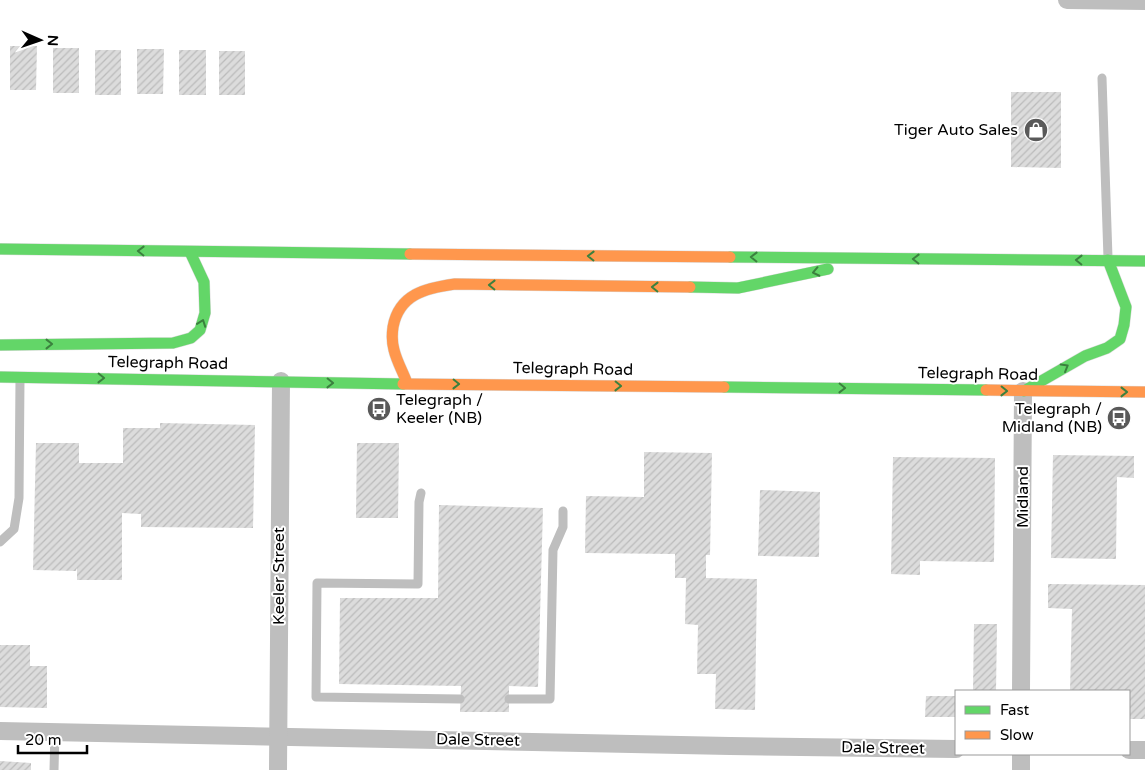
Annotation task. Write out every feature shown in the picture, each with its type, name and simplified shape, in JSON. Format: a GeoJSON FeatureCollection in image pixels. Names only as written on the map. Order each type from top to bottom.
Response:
{"type":"FeatureCollection","features":[{"type":"Feature","properties":{"kind":"main road"},"geometry":{"type":"LineString","coordinates":[[0,249],[1145,261]]}},
{"type":"Feature","properties":{"kind":"main road"},"geometry":{"type":"LineString","coordinates":[[0,345],[173,343],[191,338],[200,330],[205,313],[204,282],[190,252]]}},
{"type":"Feature","properties":{"kind":"main road"},"geometry":{"type":"LineString","coordinates":[[407,383],[394,347],[394,317],[403,302],[436,286],[455,284],[738,288],[881,258]]}},
{"type":"Feature","properties":{"kind":"main road"},"geometry":{"type":"LineString","coordinates":[[1023,391],[1085,356],[1106,348],[1120,339],[1126,307],[1108,260]]}},
{"type":"Feature","properties":{"kind":"main road","name":"Telegraph Road"},"geometry":{"type":"LineString","coordinates":[[0,377],[1145,392]]}},
{"type":"Feature","properties":{"kind":"street"},"geometry":{"type":"LineString","coordinates":[[1067,0],[1145,1]]}},
{"type":"Feature","properties":{"kind":"street","name":"Keeler Street"},"geometry":{"type":"LineString","coordinates":[[278,770],[278,544],[281,381]]}},
{"type":"Feature","properties":{"kind":"street","name":"Midland"},"geometry":{"type":"LineString","coordinates":[[1021,690],[1023,391]]}},
{"type":"Feature","properties":{"kind":"street","name":"Dale Street"},"geometry":{"type":"LineString","coordinates":[[0,730],[955,749]]}},
{"type":"Feature","properties":{"kind":"street"},"geometry":{"type":"LineString","coordinates":[[1130,750],[1145,750]]}},
{"type":"Feature","properties":{"kind":"street"},"geometry":{"type":"LineString","coordinates":[[1021,755],[1021,770]]}},
{"type":"Feature","properties":{"kind":"lane"},"geometry":{"type":"LineString","coordinates":[[1102,78],[1108,260]]}},
{"type":"Feature","properties":{"kind":"lane"},"geometry":{"type":"LineString","coordinates":[[0,542],[14,529],[19,498],[20,377]]}},
{"type":"Feature","properties":{"kind":"lane"},"geometry":{"type":"LineString","coordinates":[[422,493],[419,502],[418,584],[318,583],[316,697],[460,699]]}},
{"type":"Feature","properties":{"kind":"lane"},"geometry":{"type":"LineString","coordinates":[[509,699],[550,699],[553,550],[563,527],[563,510]]}},
{"type":"Feature","properties":{"kind":"lane"},"geometry":{"type":"LineString","coordinates":[[54,770],[56,731]]}},
{"type":"Feature","properties":{"kind":"building"},"geometry":{"type":"Polygon","coordinates":[[[10,46],[37,46],[36,90],[10,90],[10,46]]]}},
{"type":"Feature","properties":{"kind":"building"},"geometry":{"type":"Polygon","coordinates":[[[53,48],[79,48],[79,93],[53,93],[53,48]]]}},
{"type":"Feature","properties":{"kind":"building"},"geometry":{"type":"Polygon","coordinates":[[[137,49],[164,49],[163,94],[137,94],[137,49]]]}},
{"type":"Feature","properties":{"kind":"building"},"geometry":{"type":"Polygon","coordinates":[[[95,50],[121,50],[121,95],[95,95],[95,50]]]}},
{"type":"Feature","properties":{"kind":"building"},"geometry":{"type":"Polygon","coordinates":[[[179,50],[206,50],[206,95],[179,95],[179,50]]]}},
{"type":"Feature","properties":{"kind":"building"},"geometry":{"type":"Polygon","coordinates":[[[219,51],[245,51],[245,95],[219,95],[219,51]]]}},
{"type":"Feature","properties":{"kind":"building","name":"Tiger Auto Sales"},"geometry":{"type":"Polygon","coordinates":[[[1011,92],[1061,92],[1061,168],[1011,167],[1011,92]]]}},
{"type":"Feature","properties":{"kind":"building"},"geometry":{"type":"Polygon","coordinates":[[[160,423],[255,425],[253,528],[141,527],[141,514],[122,513],[122,580],[77,580],[77,568],[76,571],[33,570],[36,443],[79,443],[79,463],[123,463],[123,428],[160,428],[160,423]]]}},
{"type":"Feature","properties":{"kind":"building"},"geometry":{"type":"Polygon","coordinates":[[[357,443],[399,443],[398,518],[356,518],[357,443]]]}},
{"type":"Feature","properties":{"kind":"building"},"geometry":{"type":"Polygon","coordinates":[[[644,452],[712,453],[710,555],[706,555],[706,578],[757,579],[755,710],[715,709],[716,674],[697,674],[698,625],[685,624],[686,578],[675,578],[675,554],[585,553],[586,496],[644,497],[644,452]]]}},
{"type":"Feature","properties":{"kind":"building"},"geometry":{"type":"Polygon","coordinates":[[[1053,455],[1134,456],[1134,478],[1117,477],[1116,559],[1051,558],[1053,455]]]}},
{"type":"Feature","properties":{"kind":"building"},"geometry":{"type":"Polygon","coordinates":[[[893,457],[995,458],[994,562],[920,561],[920,575],[891,574],[893,457]]]}},
{"type":"Feature","properties":{"kind":"building"},"geometry":{"type":"Polygon","coordinates":[[[760,490],[820,492],[819,557],[758,556],[760,490]]]}},
{"type":"Feature","properties":{"kind":"building"},"geometry":{"type":"Polygon","coordinates":[[[439,505],[543,508],[538,687],[509,686],[509,712],[460,712],[461,686],[339,684],[340,598],[438,598],[439,505]]]}},
{"type":"Feature","properties":{"kind":"building"},"geometry":{"type":"Polygon","coordinates":[[[1048,584],[1145,585],[1145,719],[1130,719],[1130,690],[1070,690],[1072,609],[1048,608],[1048,584]]]}},
{"type":"Feature","properties":{"kind":"building"},"geometry":{"type":"Polygon","coordinates":[[[974,624],[997,624],[996,690],[973,690],[974,624]]]}},
{"type":"Feature","properties":{"kind":"building"},"geometry":{"type":"Polygon","coordinates":[[[0,645],[30,645],[30,666],[47,666],[47,708],[0,707],[0,645]]]}},
{"type":"Feature","properties":{"kind":"building"},"geometry":{"type":"Polygon","coordinates":[[[926,696],[955,696],[955,717],[925,717],[926,696]]]}},
{"type":"Feature","properties":{"kind":"building"},"geometry":{"type":"Polygon","coordinates":[[[0,761],[31,763],[31,770],[0,770],[0,761]]]}},
{"type":"Feature","properties":{"kind":"traffic: fast"},"geometry":{"type":"LineString","coordinates":[[0,249],[410,254]]}},
{"type":"Feature","properties":{"kind":"traffic: fast"},"geometry":{"type":"LineString","coordinates":[[0,345],[173,343],[191,338],[200,330],[205,313],[204,282],[190,252]]}},
{"type":"Feature","properties":{"kind":"traffic: fast"},"geometry":{"type":"LineString","coordinates":[[730,257],[1145,261]]}},
{"type":"Feature","properties":{"kind":"traffic: fast"},"geometry":{"type":"LineString","coordinates":[[1024,391],[1085,356],[1107,348],[1120,339],[1126,307],[1108,260]]}},
{"type":"Feature","properties":{"kind":"traffic: fast"},"geometry":{"type":"LineString","coordinates":[[690,287],[738,288],[828,269]]}},
{"type":"Feature","properties":{"kind":"traffic: fast"},"geometry":{"type":"LineString","coordinates":[[0,377],[403,384]]}},
{"type":"Feature","properties":{"kind":"traffic: fast"},"geometry":{"type":"LineString","coordinates":[[724,387],[986,390]]}},
{"type":"Feature","properties":{"kind":"traffic: slow"},"geometry":{"type":"LineString","coordinates":[[410,254],[730,257]]}},
{"type":"Feature","properties":{"kind":"traffic: slow"},"geometry":{"type":"LineString","coordinates":[[407,383],[394,350],[393,327],[401,307],[415,295],[424,291],[455,284],[690,287]]}},
{"type":"Feature","properties":{"kind":"traffic: slow"},"geometry":{"type":"LineString","coordinates":[[403,384],[724,387]]}},
{"type":"Feature","properties":{"kind":"traffic: slow"},"geometry":{"type":"LineString","coordinates":[[986,390],[1145,392]]}},
{"type":"Feature","properties":{"kind":"place","name":"Tiger Auto Sales"},"geometry":{"type":"Point","coordinates":[1036,130]}},
{"type":"Feature","properties":{"kind":"place","name":"Telegraph / Keeler (NB)"},"geometry":{"type":"Point","coordinates":[379,409]}},
{"type":"Feature","properties":{"kind":"place","name":"Telegraph / Midland (NB)"},"geometry":{"type":"Point","coordinates":[1119,418]}}]}
